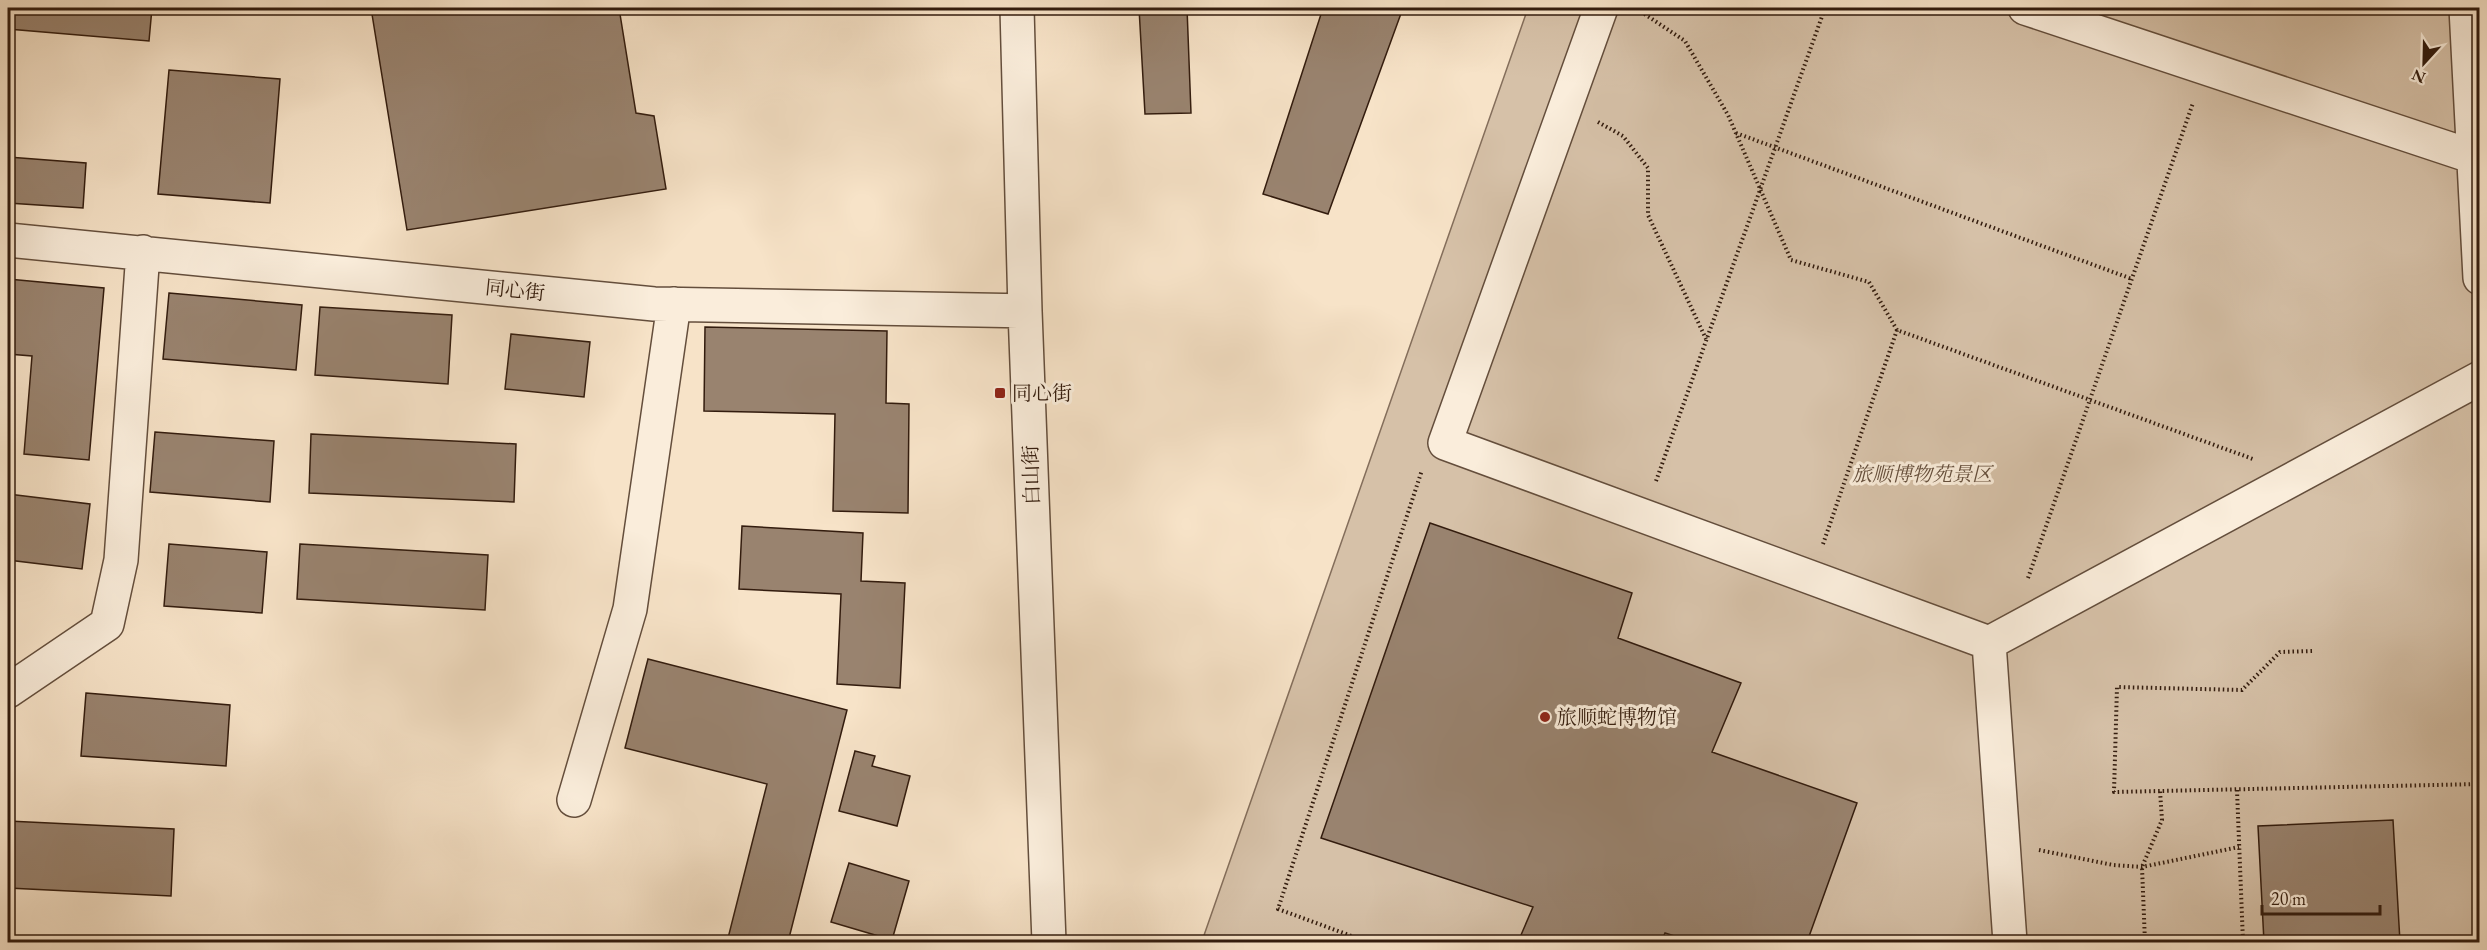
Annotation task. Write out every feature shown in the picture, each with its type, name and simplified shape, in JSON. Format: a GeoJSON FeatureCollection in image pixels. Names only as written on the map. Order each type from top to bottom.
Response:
{"type":"FeatureCollection","features":[{"type":"Feature","properties":{"kind":"street","name":"白山街"},"geometry":{"type":"LineString","coordinates":[[1017,8],[1025,311],[1049,942]]}},
{"type":"Feature","properties":{"kind":"street"},"geometry":{"type":"LineString","coordinates":[[1601,8],[1445,443],[1812,578],[1999,638],[2480,378]]}},
{"type":"Feature","properties":{"kind":"street"},"geometry":{"type":"LineString","coordinates":[[2025,8],[2477,159]]}},
{"type":"Feature","properties":{"kind":"street"},"geometry":{"type":"LineString","coordinates":[[2466,8],[2477,159],[2480,278]]}},
{"type":"Feature","properties":{"kind":"street","name":"同心街"},"geometry":{"type":"LineString","coordinates":[[8,240],[674,304],[1025,311]]}},
{"type":"Feature","properties":{"kind":"street"},"geometry":{"type":"LineString","coordinates":[[8,691],[107,624],[122,560],[143,252]]}},
{"type":"Feature","properties":{"kind":"street"},"geometry":{"type":"LineString","coordinates":[[574,800],[630,609],[674,304]]}},
{"type":"Feature","properties":{"kind":"street"},"geometry":{"type":"LineString","coordinates":[[1999,638],[2003,842],[2010,942]]}},
{"type":"Feature","properties":{"kind":"path"},"geometry":{"type":"LineString","coordinates":[[1635,8],[1685,41],[1728,115],[1791,260],[1869,282],[1897,330],[2299,476]]}},
{"type":"Feature","properties":{"kind":"path"},"geometry":{"type":"LineString","coordinates":[[1644,516],[1825,8]]}},
{"type":"Feature","properties":{"kind":"path"},"geometry":{"type":"LineString","coordinates":[[1999,638],[2091,399],[2205,69]]}},
{"type":"Feature","properties":{"kind":"path"},"geometry":{"type":"LineString","coordinates":[[1566,105],[1623,136],[1648,168],[1648,215],[1707,339]]}},
{"type":"Feature","properties":{"kind":"path"},"geometry":{"type":"LineString","coordinates":[[1736,134],[2132,279]]}},
{"type":"Feature","properties":{"kind":"path"},"geometry":{"type":"LineString","coordinates":[[1812,578],[1897,330]]}},
{"type":"Feature","properties":{"kind":"path"},"geometry":{"type":"LineString","coordinates":[[1368,942],[1278,909],[1425,459],[1445,443]]}},
{"type":"Feature","properties":{"kind":"path"},"geometry":{"type":"LineString","coordinates":[[2312,651],[2280,652],[2242,690],[2117,687],[2114,792],[2480,784]]}},
{"type":"Feature","properties":{"kind":"path"},"geometry":{"type":"LineString","coordinates":[[2237,790],[2243,942]]}},
{"type":"Feature","properties":{"kind":"path"},"geometry":{"type":"LineString","coordinates":[[2145,942],[2142,867],[2162,820],[2160,791]]}},
{"type":"Feature","properties":{"kind":"path"},"geometry":{"type":"LineString","coordinates":[[2003,842],[2113,865],[2142,867],[2239,847]]}},
{"type":"Feature","properties":{"kind":"green space","name":"旅顺博物苑景区"},"geometry":{"type":"Polygon","coordinates":[[[1528,8],[2479,8],[2479,942],[1202,941],[1528,8]]]}},
{"type":"Feature","properties":{"kind":"building"},"geometry":{"type":"Polygon","coordinates":[[[8,8],[152,8],[149,41],[8,29],[8,8]]]}},
{"type":"Feature","properties":{"kind":"building"},"geometry":{"type":"Polygon","coordinates":[[[371,8],[619,8],[636,113],[654,116],[666,189],[407,230],[371,8]]]}},
{"type":"Feature","properties":{"kind":"building"},"geometry":{"type":"Polygon","coordinates":[[[1139,8],[1187,8],[1191,113],[1145,114],[1139,8]]]}},
{"type":"Feature","properties":{"kind":"building"},"geometry":{"type":"Polygon","coordinates":[[[1323,8],[1403,8],[1328,214],[1263,194],[1323,8]]]}},
{"type":"Feature","properties":{"kind":"building"},"geometry":{"type":"Polygon","coordinates":[[[169,70],[280,79],[270,203],[158,194],[169,70]]]}},
{"type":"Feature","properties":{"kind":"building"},"geometry":{"type":"Polygon","coordinates":[[[8,157],[86,163],[83,208],[8,203],[8,157]]]}},
{"type":"Feature","properties":{"kind":"building"},"geometry":{"type":"Polygon","coordinates":[[[8,279],[104,288],[89,460],[24,454],[32,356],[8,354],[8,279]]]}},
{"type":"Feature","properties":{"kind":"building"},"geometry":{"type":"Polygon","coordinates":[[[169,293],[302,305],[296,370],[163,359],[169,293]]]}},
{"type":"Feature","properties":{"kind":"building"},"geometry":{"type":"Polygon","coordinates":[[[320,307],[452,315],[448,384],[315,375],[320,307]]]}},
{"type":"Feature","properties":{"kind":"building"},"geometry":{"type":"Polygon","coordinates":[[[705,327],[887,331],[886,403],[909,404],[908,513],[833,511],[835,414],[704,411],[705,327]]]}},
{"type":"Feature","properties":{"kind":"building"},"geometry":{"type":"Polygon","coordinates":[[[511,334],[590,342],[584,397],[505,389],[511,334]]]}},
{"type":"Feature","properties":{"kind":"building"},"geometry":{"type":"Polygon","coordinates":[[[155,432],[274,441],[270,502],[150,492],[155,432]]]}},
{"type":"Feature","properties":{"kind":"building"},"geometry":{"type":"Polygon","coordinates":[[[311,434],[516,444],[514,502],[309,493],[311,434]]]}},
{"type":"Feature","properties":{"kind":"building"},"geometry":{"type":"Polygon","coordinates":[[[8,494],[90,504],[82,569],[8,560],[8,494]]]}},
{"type":"Feature","properties":{"kind":"building","name":"旅顺蛇博物馆"},"geometry":{"type":"Polygon","coordinates":[[[1430,523],[1632,593],[1618,638],[1741,683],[1712,752],[1857,803],[1807,942],[1693,942],[1665,933],[1661,942],[1518,942],[1533,907],[1321,838],[1430,523]]]}},
{"type":"Feature","properties":{"kind":"building"},"geometry":{"type":"Polygon","coordinates":[[[742,526],[863,533],[861,581],[905,583],[900,688],[837,684],[841,594],[739,589],[742,526]]]}},
{"type":"Feature","properties":{"kind":"building"},"geometry":{"type":"Polygon","coordinates":[[[169,544],[267,552],[262,613],[164,606],[169,544]]]}},
{"type":"Feature","properties":{"kind":"building"},"geometry":{"type":"Polygon","coordinates":[[[300,544],[488,555],[485,610],[297,599],[300,544]]]}},
{"type":"Feature","properties":{"kind":"building"},"geometry":{"type":"Polygon","coordinates":[[[648,659],[847,710],[788,942],[727,942],[767,784],[625,748],[648,659]]]}},
{"type":"Feature","properties":{"kind":"building"},"geometry":{"type":"Polygon","coordinates":[[[86,693],[230,705],[226,766],[81,756],[86,693]]]}},
{"type":"Feature","properties":{"kind":"building"},"geometry":{"type":"Polygon","coordinates":[[[855,751],[875,756],[872,766],[910,776],[897,826],[839,811],[855,751]]]}},
{"type":"Feature","properties":{"kind":"building"},"geometry":{"type":"Polygon","coordinates":[[[2393,820],[2400,942],[2264,942],[2258,826],[2393,820]]]}},
{"type":"Feature","properties":{"kind":"building"},"geometry":{"type":"Polygon","coordinates":[[[8,821],[174,829],[171,896],[8,888],[8,821]]]}},
{"type":"Feature","properties":{"kind":"building"},"geometry":{"type":"Polygon","coordinates":[[[849,863],[909,881],[892,940],[831,922],[849,863]]]}},
{"type":"Feature","properties":{"kind":"place","name":"同心街"},"geometry":{"type":"Point","coordinates":[1000,393]}},
{"type":"Feature","properties":{"kind":"place","name":"旅顺蛇博物馆"},"geometry":{"type":"Point","coordinates":[1545,717]}}]}
